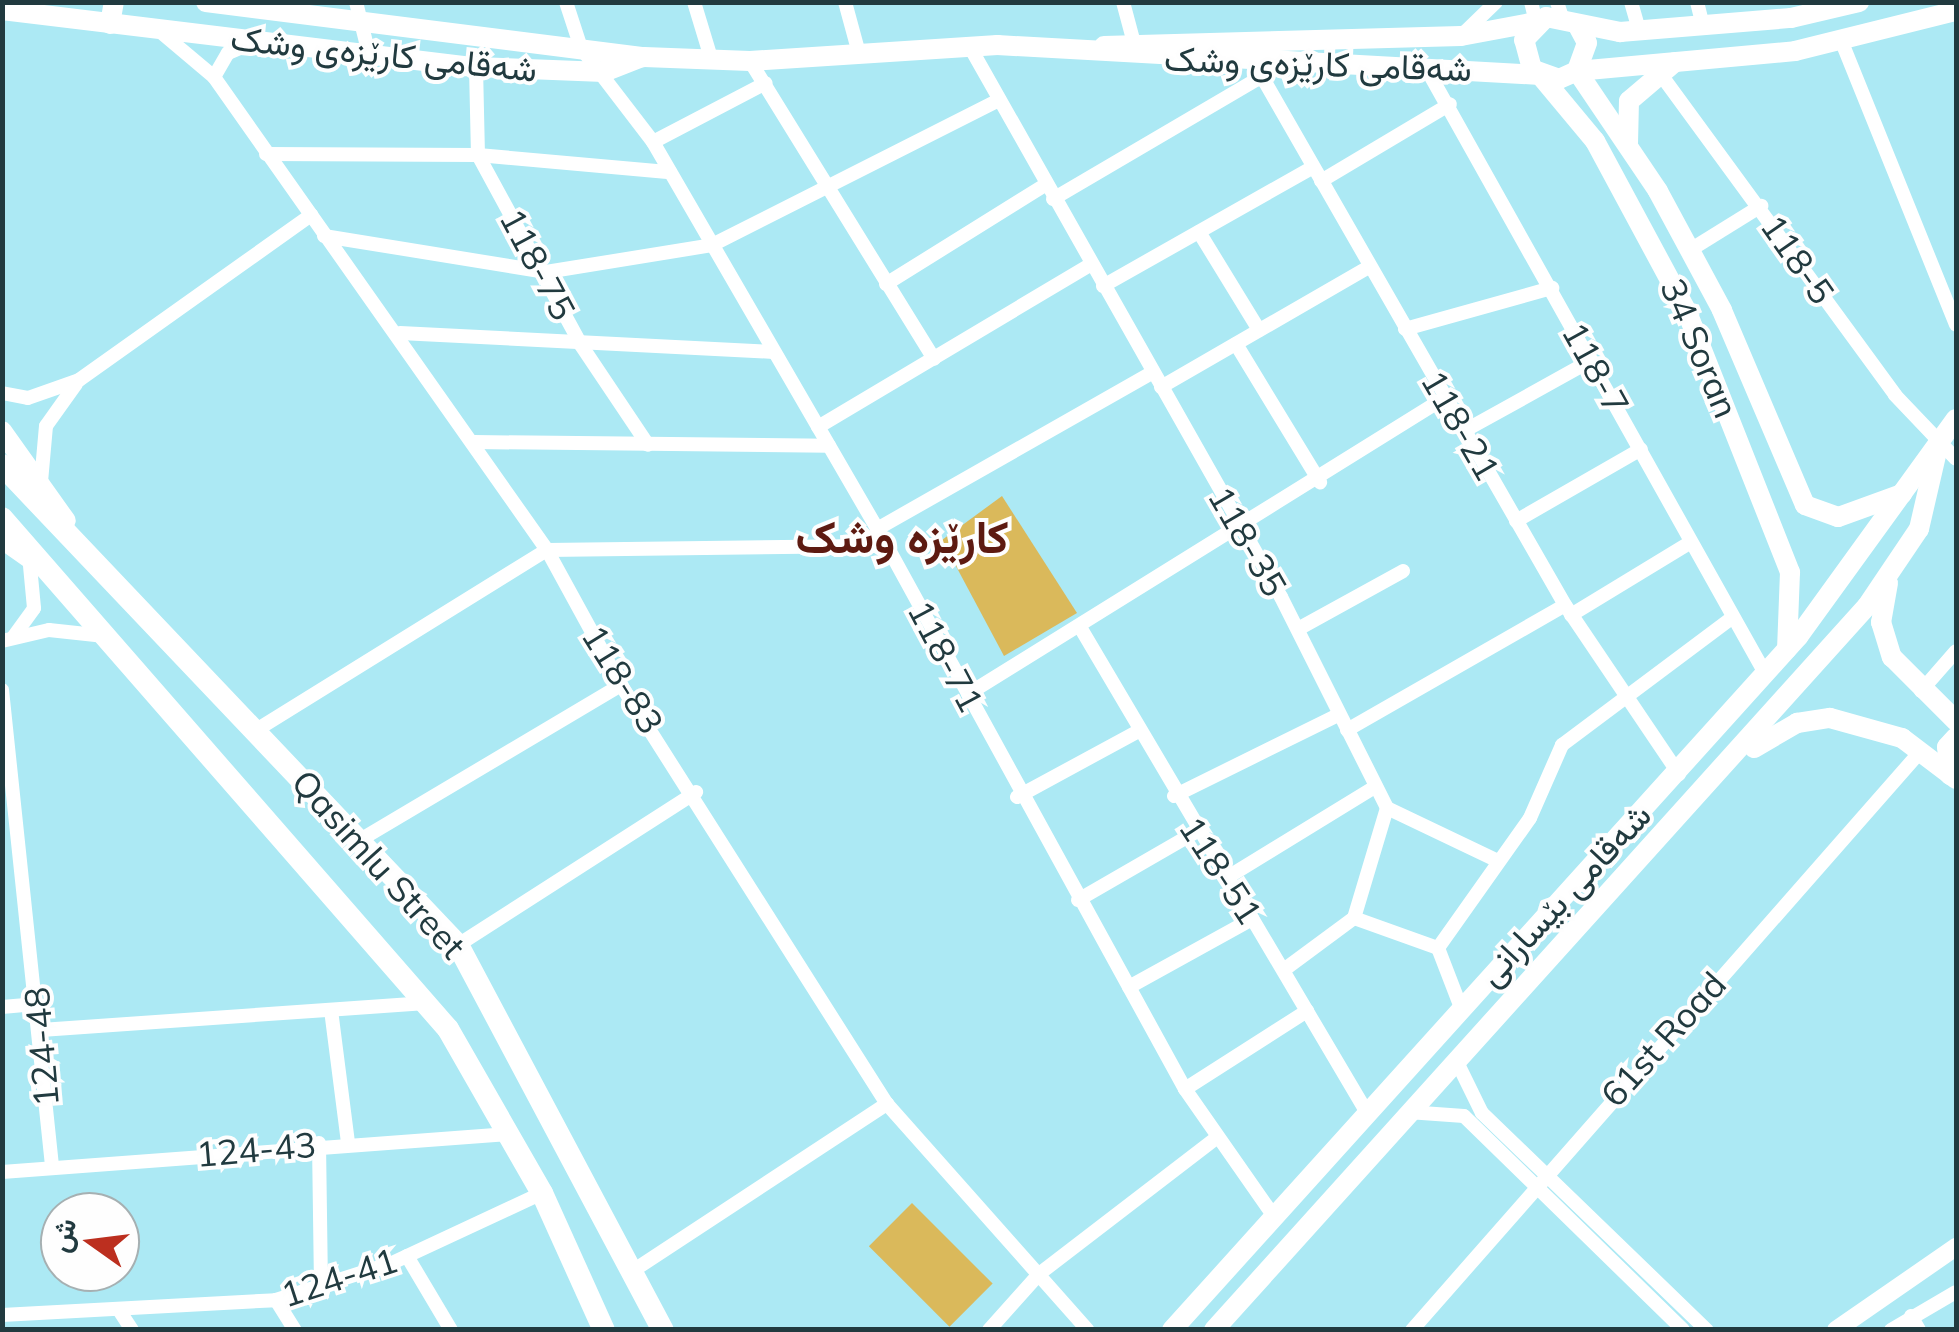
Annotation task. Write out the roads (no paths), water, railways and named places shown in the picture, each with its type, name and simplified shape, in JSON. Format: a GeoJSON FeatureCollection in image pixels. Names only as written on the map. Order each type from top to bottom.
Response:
{"type":"FeatureCollection","features":[{"type":"Feature","properties":{"kind":"main road"},"geometry":{"type":"LineString","coordinates":[[110,24],[114,2]]}},
{"type":"Feature","properties":{"kind":"main road","name":"شەقامی کارێزەی وشک"},"geometry":{"type":"LineString","coordinates":[[213,3],[359,11],[644,56],[750,61],[856,42],[1097,48],[1140,58],[1425,65],[1540,76]]}},
{"type":"Feature","properties":{"kind":"main road"},"geometry":{"type":"LineString","coordinates":[[1848,4],[1703,26],[1640,30],[1565,14],[1533,12],[1524,51],[1540,76],[1577,70],[1668,66],[1841,40],[1956,10]]}},
{"type":"Feature","properties":{"kind":"main road","name":"شەقامی کارێزەی وشک"},"geometry":{"type":"LineString","coordinates":[[2,10],[476,66],[604,72],[644,56]]}},
{"type":"Feature","properties":{"kind":"main road","name":"شەقامی کارێزەی وشک"},"geometry":{"type":"LineString","coordinates":[[1097,48],[1133,39],[1461,36],[1533,12]]}},
{"type":"Feature","properties":{"kind":"main road"},"geometry":{"type":"LineString","coordinates":[[1565,14],[1586,43],[1577,70]]}},
{"type":"Feature","properties":{"kind":"main road"},"geometry":{"type":"LineString","coordinates":[[1303,63],[1306,39]]}},
{"type":"Feature","properties":{"kind":"main road"},"geometry":{"type":"LineString","coordinates":[[1630,151],[1628,101],[1668,66]]}},
{"type":"Feature","properties":{"kind":"main road","name":"34 Soran"},"geometry":{"type":"LineString","coordinates":[[1577,70],[1690,250],[1781,454],[1817,513],[1863,512],[1904,493]]}},
{"type":"Feature","properties":{"kind":"main road","name":"34 Soran"},"geometry":{"type":"LineString","coordinates":[[1540,76],[1648,228],[1790,572],[1787,648]]}},
{"type":"Feature","properties":{"kind":"main road","name":"شەقامی بێسارانی"},"geometry":{"type":"LineString","coordinates":[[1172,1330],[1565,887],[1679,774],[1787,648],[1956,419]]}},
{"type":"Feature","properties":{"kind":"main road"},"geometry":{"type":"LineString","coordinates":[[2,431],[92,560]]}},
{"type":"Feature","properties":{"kind":"main road","name":"شەقامی بێسارانی"},"geometry":{"type":"LineString","coordinates":[[1216,1329],[1588,911],[1740,757],[1890,572],[1919,529],[1938,445]]}},
{"type":"Feature","properties":{"kind":"main road"},"geometry":{"type":"LineString","coordinates":[[1751,472],[1781,454]]}},
{"type":"Feature","properties":{"kind":"main road","name":"Qasimlu Street"},"geometry":{"type":"LineString","coordinates":[[2,466],[258,730],[458,945],[663,1330]]}},
{"type":"Feature","properties":{"kind":"main road","name":"Qasimlu Street"},"geometry":{"type":"LineString","coordinates":[[2,518],[426,1003],[510,1134],[542,1193],[604,1330]]}},
{"type":"Feature","properties":{"kind":"main road"},"geometry":{"type":"LineString","coordinates":[[2,538],[35,559]]}},
{"type":"Feature","properties":{"kind":"main road"},"geometry":{"type":"LineString","coordinates":[[1890,572],[1881,622],[1892,657],[1921,691],[1956,721]]}},
{"type":"Feature","properties":{"kind":"main road"},"geometry":{"type":"LineString","coordinates":[[1740,757],[1797,723],[1830,718],[1876,727],[1954,777]]}},
{"type":"Feature","properties":{"kind":"main road"},"geometry":{"type":"LineString","coordinates":[[1954,777],[1948,747],[1956,737]]}},
{"type":"Feature","properties":{"kind":"main road"},"geometry":{"type":"LineString","coordinates":[[1565,887],[1588,911]]}},
{"type":"Feature","properties":{"kind":"street"},"geometry":{"type":"LineString","coordinates":[[566,2],[581,48]]}},
{"type":"Feature","properties":{"kind":"street"},"geometry":{"type":"LineString","coordinates":[[694,2],[711,58]]}},
{"type":"Feature","properties":{"kind":"street"},"geometry":{"type":"LineString","coordinates":[[845,2],[856,42]]}},
{"type":"Feature","properties":{"kind":"street"},"geometry":{"type":"LineString","coordinates":[[1123,2],[1133,39]]}},
{"type":"Feature","properties":{"kind":"street"},"geometry":{"type":"LineString","coordinates":[[1461,36],[1496,2]]}},
{"type":"Feature","properties":{"kind":"street"},"geometry":{"type":"LineString","coordinates":[[1632,2],[1640,30]]}},
{"type":"Feature","properties":{"kind":"street"},"geometry":{"type":"LineString","coordinates":[[1697,2],[1703,26]]}},
{"type":"Feature","properties":{"kind":"street"},"geometry":{"type":"LineString","coordinates":[[359,11],[369,54]]}},
{"type":"Feature","properties":{"kind":"street","name":"118-83"},"geometry":{"type":"LineString","coordinates":[[150,26],[214,78],[324,236],[400,333],[547,550],[621,685],[696,792],[886,1104],[1088,1330]]}},
{"type":"Feature","properties":{"kind":"street"},"geometry":{"type":"LineString","coordinates":[[214,78],[228,52],[259,40]]}},
{"type":"Feature","properties":{"kind":"street"},"geometry":{"type":"LineString","coordinates":[[1841,40],[1956,325]]}},
{"type":"Feature","properties":{"kind":"street","name":"118-35"},"geometry":{"type":"LineString","coordinates":[[970,46],[1298,630],[1387,808]]}},
{"type":"Feature","properties":{"kind":"street","name":"118-71"},"geometry":{"type":"LineString","coordinates":[[581,48],[604,72],[670,172],[887,546],[968,694],[1017,797],[1185,1089],[1274,1216]]}},
{"type":"Feature","properties":{"kind":"street"},"geometry":{"type":"LineString","coordinates":[[750,61],[934,359]]}},
{"type":"Feature","properties":{"kind":"street","name":"118-7"},"geometry":{"type":"LineString","coordinates":[[1425,65],[1765,672]]}},
{"type":"Feature","properties":{"kind":"street","name":"118-75"},"geometry":{"type":"LineString","coordinates":[[476,66],[478,155],[546,272],[581,345],[648,445]]}},
{"type":"Feature","properties":{"kind":"street","name":"118-5"},"geometry":{"type":"LineString","coordinates":[[1668,66],[1761,206],[1938,445],[1956,459]]}},
{"type":"Feature","properties":{"kind":"street","name":"118-21"},"geometry":{"type":"LineString","coordinates":[[1049,192],[1259,72],[1568,610],[1679,774]]}},
{"type":"Feature","properties":{"kind":"street"},"geometry":{"type":"LineString","coordinates":[[652,142],[766,83]]}},
{"type":"Feature","properties":{"kind":"street"},"geometry":{"type":"LineString","coordinates":[[324,236],[546,272],[712,245],[999,100]]}},
{"type":"Feature","properties":{"kind":"street"},"geometry":{"type":"LineString","coordinates":[[1103,286],[1199,232],[1450,104]]}},
{"type":"Feature","properties":{"kind":"street"},"geometry":{"type":"LineString","coordinates":[[266,154],[478,155],[670,172]]}},
{"type":"Feature","properties":{"kind":"street"},"geometry":{"type":"LineString","coordinates":[[886,284],[1049,192]]}},
{"type":"Feature","properties":{"kind":"street"},"geometry":{"type":"LineString","coordinates":[[1690,250],[1761,206]]}},
{"type":"Feature","properties":{"kind":"street"},"geometry":{"type":"LineString","coordinates":[[2,393],[28,398],[79,380],[311,215]]}},
{"type":"Feature","properties":{"kind":"street"},"geometry":{"type":"LineString","coordinates":[[1199,232],[1259,330]]}},
{"type":"Feature","properties":{"kind":"street"},"geometry":{"type":"LineString","coordinates":[[818,427],[1091,264]]}},
{"type":"Feature","properties":{"kind":"street"},"geometry":{"type":"LineString","coordinates":[[877,529],[1156,380],[1236,344],[1369,267]]}},
{"type":"Feature","properties":{"kind":"street"},"geometry":{"type":"LineString","coordinates":[[1406,329],[1552,288]]}},
{"type":"Feature","properties":{"kind":"street"},"geometry":{"type":"LineString","coordinates":[[400,333],[774,352]]}},
{"type":"Feature","properties":{"kind":"street"},"geometry":{"type":"LineString","coordinates":[[1236,344],[1320,482]]}},
{"type":"Feature","properties":{"kind":"street"},"geometry":{"type":"LineString","coordinates":[[1464,431],[1592,360]]}},
{"type":"Feature","properties":{"kind":"street"},"geometry":{"type":"LineString","coordinates":[[42,487],[46,426],[79,380]]}},
{"type":"Feature","properties":{"kind":"street"},"geometry":{"type":"LineString","coordinates":[[968,694],[1320,482],[1446,397]]}},
{"type":"Feature","properties":{"kind":"street"},"geometry":{"type":"LineString","coordinates":[[474,442],[828,446]]}},
{"type":"Feature","properties":{"kind":"street"},"geometry":{"type":"LineString","coordinates":[[1516,521],[1640,449]]}},
{"type":"Feature","properties":{"kind":"street"},"geometry":{"type":"LineString","coordinates":[[1346,730],[1692,542]]}},
{"type":"Feature","properties":{"kind":"street"},"geometry":{"type":"LineString","coordinates":[[258,730],[547,550],[887,546]]}},
{"type":"Feature","properties":{"kind":"street"},"geometry":{"type":"LineString","coordinates":[[8,638],[34,608],[35,559]]}},
{"type":"Feature","properties":{"kind":"street"},"geometry":{"type":"LineString","coordinates":[[1298,630],[1404,571]]}},
{"type":"Feature","properties":{"kind":"street"},"geometry":{"type":"LineString","coordinates":[[1438,948],[1494,859],[1530,818],[1562,745],[1629,704],[1732,618]]}},
{"type":"Feature","properties":{"kind":"street","name":"118-51"},"geometry":{"type":"LineString","coordinates":[[1080,627],[1135,733],[1228,877],[1366,1111]]}},
{"type":"Feature","properties":{"kind":"street"},"geometry":{"type":"LineString","coordinates":[[8,638],[108,637]]}},
{"type":"Feature","properties":{"kind":"street"},"geometry":{"type":"LineString","coordinates":[[1921,691],[1956,651]]}},
{"type":"Feature","properties":{"kind":"street"},"geometry":{"type":"LineString","coordinates":[[360,840],[621,685]]}},
{"type":"Feature","properties":{"kind":"street","name":"124-48"},"geometry":{"type":"LineString","coordinates":[[2,690],[38,1004],[52,1166]]}},
{"type":"Feature","properties":{"kind":"street"},"geometry":{"type":"LineString","coordinates":[[1174,796],[1338,715]]}},
{"type":"Feature","properties":{"kind":"street"},"geometry":{"type":"LineString","coordinates":[[1017,797],[1135,733]]}},
{"type":"Feature","properties":{"kind":"street","name":"61st Road"},"geometry":{"type":"LineString","coordinates":[[1412,1330],[1539,1178],[1919,753]]}},
{"type":"Feature","properties":{"kind":"street"},"geometry":{"type":"LineString","coordinates":[[1228,877],[1375,787]]}},
{"type":"Feature","properties":{"kind":"street"},"geometry":{"type":"LineString","coordinates":[[458,945],[696,792]]}},
{"type":"Feature","properties":{"kind":"street"},"geometry":{"type":"LineString","coordinates":[[1284,969],[1354,918],[1387,808],[1494,859]]}},
{"type":"Feature","properties":{"kind":"street"},"geometry":{"type":"LineString","coordinates":[[1078,900],[1196,832]]}},
{"type":"Feature","properties":{"kind":"street"},"geometry":{"type":"LineString","coordinates":[[1354,918],[1438,948],[1460,1005]]}},
{"type":"Feature","properties":{"kind":"street"},"geometry":{"type":"LineString","coordinates":[[1128,987],[1252,919]]}},
{"type":"Feature","properties":{"kind":"street"},"geometry":{"type":"LineString","coordinates":[[40,1030],[426,1003]]}},
{"type":"Feature","properties":{"kind":"street"},"geometry":{"type":"LineString","coordinates":[[2,1007],[38,1004]]}},
{"type":"Feature","properties":{"kind":"street"},"geometry":{"type":"LineString","coordinates":[[330,1010],[348,1142]]}},
{"type":"Feature","properties":{"kind":"street"},"geometry":{"type":"LineString","coordinates":[[1185,1089],[1307,1011]]}},
{"type":"Feature","properties":{"kind":"street"},"geometry":{"type":"LineString","coordinates":[[1456,1060],[1475,1104],[1539,1178],[1681,1327],[1690,1313]]}},
{"type":"Feature","properties":{"kind":"street"},"geometry":{"type":"LineString","coordinates":[[634,1270],[886,1104]]}},
{"type":"Feature","properties":{"kind":"street"},"geometry":{"type":"LineString","coordinates":[[1408,1112],[1458,1113],[1539,1178],[1708,1330]]}},
{"type":"Feature","properties":{"kind":"street","name":"124-43"},"geometry":{"type":"LineString","coordinates":[[2,1172],[319,1142],[510,1134]]}},
{"type":"Feature","properties":{"kind":"street"},"geometry":{"type":"LineString","coordinates":[[989,1330],[1039,1274],[1216,1138]]}},
{"type":"Feature","properties":{"kind":"street"},"geometry":{"type":"LineString","coordinates":[[319,1142],[321,1288]]}},
{"type":"Feature","properties":{"kind":"street","name":"124-41"},"geometry":{"type":"LineString","coordinates":[[2,1315],[276,1300],[407,1256],[542,1193]]}},
{"type":"Feature","properties":{"kind":"street"},"geometry":{"type":"LineString","coordinates":[[1836,1330],[1956,1247]]}},
{"type":"Feature","properties":{"kind":"street"},"geometry":{"type":"LineString","coordinates":[[407,1256],[451,1330]]}},
{"type":"Feature","properties":{"kind":"street"},"geometry":{"type":"LineString","coordinates":[[1890,1330],[1915,1323],[1956,1292]]}},
{"type":"Feature","properties":{"kind":"street"},"geometry":{"type":"LineString","coordinates":[[276,1300],[295,1330]]}},
{"type":"Feature","properties":{"kind":"street"},"geometry":{"type":"LineString","coordinates":[[119,1310],[132,1330]]}},
{"type":"Feature","properties":{"kind":"district","name":"کارێزە وشک"},"geometry":{"type":"Point","coordinates":[902,537]}}]}
